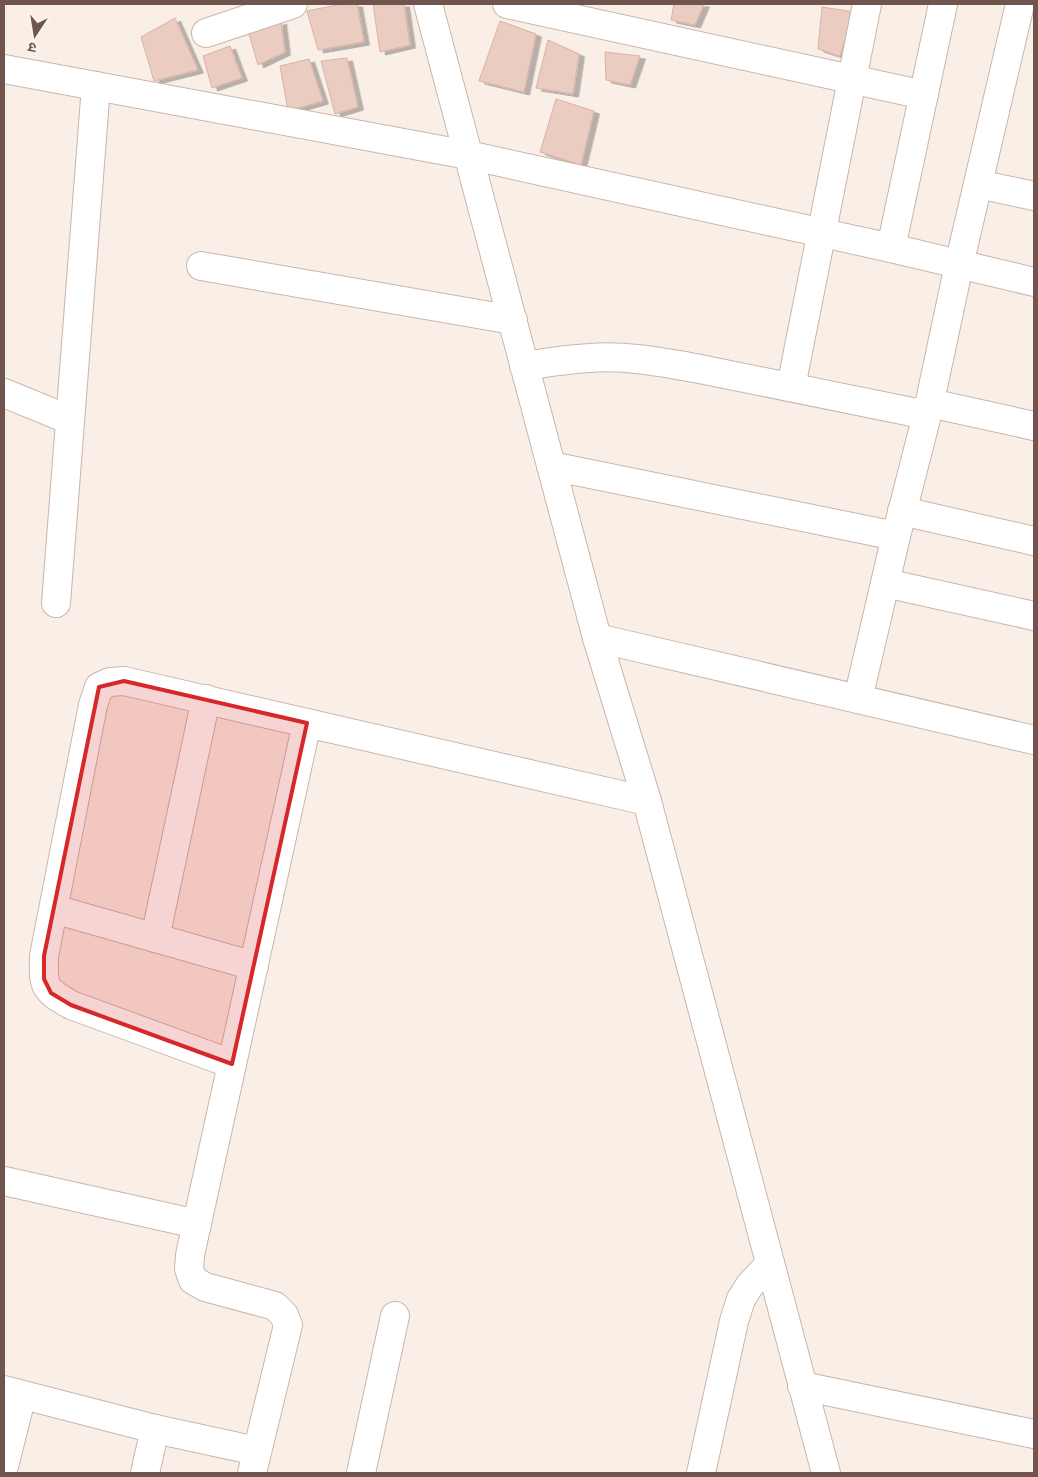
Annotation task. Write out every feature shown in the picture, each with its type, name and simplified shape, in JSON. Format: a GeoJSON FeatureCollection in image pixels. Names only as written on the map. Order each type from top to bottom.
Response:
{"type":"FeatureCollection","features":[{"type":"Feature","properties":{"kind":"street"},"geometry":{"type":"LineString","coordinates":[[206,33],[293,4]]}},
{"type":"Feature","properties":{"kind":"street"},"geometry":{"type":"LineString","coordinates":[[428,4],[597,638],[647,801],[826,1473]]}},
{"type":"Feature","properties":{"kind":"street"},"geometry":{"type":"LineString","coordinates":[[507,4],[924,95]]}},
{"type":"Feature","properties":{"kind":"street"},"geometry":{"type":"LineString","coordinates":[[791,387],[866,4]]}},
{"type":"Feature","properties":{"kind":"street"},"geometry":{"type":"LineString","coordinates":[[891,248],[944,4]]}},
{"type":"Feature","properties":{"kind":"street"},"geometry":{"type":"LineString","coordinates":[[858,700],[928,409],[959,265],[1020,4]]}},
{"type":"Feature","properties":{"kind":"street"},"geometry":{"type":"LineString","coordinates":[[4,68],[468,155],[891,248],[1034,282]]}},
{"type":"Feature","properties":{"kind":"street"},"geometry":{"type":"LineString","coordinates":[[56,602],[96,86]]}},
{"type":"Feature","properties":{"kind":"street"},"geometry":{"type":"LineString","coordinates":[[978,184],[1034,196]]}},
{"type":"Feature","properties":{"kind":"street"},"geometry":{"type":"LineString","coordinates":[[201,266],[513,320]]}},
{"type":"Feature","properties":{"kind":"street"},"geometry":{"type":"LineString","coordinates":[[524,366],[591,358],[629,359],[695,368],[791,387],[1034,426]]}},
{"type":"Feature","properties":{"kind":"street"},"geometry":{"type":"LineString","coordinates":[[4,393],[70,420]]}},
{"type":"Feature","properties":{"kind":"street"},"geometry":{"type":"LineString","coordinates":[[551,466],[899,524],[1034,541]]}},
{"type":"Feature","properties":{"kind":"street"},"geometry":{"type":"LineString","coordinates":[[885,583],[1034,616]]}},
{"type":"Feature","properties":{"kind":"street"},"geometry":{"type":"LineString","coordinates":[[597,638],[1034,740]]}},
{"type":"Feature","properties":{"kind":"street"},"geometry":{"type":"LineString","coordinates":[[232,1064],[71,1005],[51,993],[44,979],[44,963],[54,908],[93,705],[100,687],[110,682],[124,681],[647,801]]}},
{"type":"Feature","properties":{"kind":"street"},"geometry":{"type":"LineString","coordinates":[[155,938],[206,700]]}},
{"type":"Feature","properties":{"kind":"street"},"geometry":{"type":"LineString","coordinates":[[4,1466],[13,1393],[155,1429],[255,1462],[288,1325],[284,1314],[276,1306],[205,1287],[193,1280],[189,1269],[190,1254],[307,723]]}},
{"type":"Feature","properties":{"kind":"street"},"geometry":{"type":"LineString","coordinates":[[54,908],[254,966]]}},
{"type":"Feature","properties":{"kind":"street"},"geometry":{"type":"LineString","coordinates":[[4,1181],[197,1224]]}},
{"type":"Feature","properties":{"kind":"street"},"geometry":{"type":"LineString","coordinates":[[701,1473],[734,1321],[741,1299],[750,1285],[770,1264]]}},
{"type":"Feature","properties":{"kind":"street"},"geometry":{"type":"LineString","coordinates":[[361,1473],[396,1316]]}},
{"type":"Feature","properties":{"kind":"street"},"geometry":{"type":"LineString","coordinates":[[802,1386],[1034,1434]]}},
{"type":"Feature","properties":{"kind":"street"},"geometry":{"type":"LineString","coordinates":[[145,1473],[155,1429]]}},
{"type":"Feature","properties":{"kind":"highlighted area"},"geometry":{"type":"Polygon","coordinates":[[[124,681],[307,723],[232,1064],[71,1005],[51,993],[44,979],[44,956],[99,687],[124,681]]]}},
{"type":"Feature","properties":{"kind":"building"},"geometry":{"type":"Polygon","coordinates":[[[342,4],[357,4],[364,42],[318,50],[307,11],[342,4]]]}},
{"type":"Feature","properties":{"kind":"building"},"geometry":{"type":"Polygon","coordinates":[[[373,4],[404,4],[410,45],[380,52],[373,4]]]}},
{"type":"Feature","properties":{"kind":"building"},"geometry":{"type":"Polygon","coordinates":[[[674,4],[704,4],[695,25],[671,20],[674,4]]]}},
{"type":"Feature","properties":{"kind":"building"},"geometry":{"type":"Polygon","coordinates":[[[822,7],[854,12],[840,56],[818,49],[822,7]]]}},
{"type":"Feature","properties":{"kind":"building"},"geometry":{"type":"Polygon","coordinates":[[[175,18],[198,70],[154,81],[141,37],[175,18]]]}},
{"type":"Feature","properties":{"kind":"building"},"geometry":{"type":"Polygon","coordinates":[[[281,21],[285,52],[258,65],[249,34],[281,21]]]}},
{"type":"Feature","properties":{"kind":"building"},"geometry":{"type":"Polygon","coordinates":[[[500,21],[536,34],[524,92],[479,81],[500,21]]]}},
{"type":"Feature","properties":{"kind":"building"},"geometry":{"type":"Polygon","coordinates":[[[548,40],[579,54],[573,94],[536,88],[548,40]]]}},
{"type":"Feature","properties":{"kind":"building"},"geometry":{"type":"Polygon","coordinates":[[[230,46],[242,78],[212,88],[203,56],[230,46]]]}},
{"type":"Feature","properties":{"kind":"building"},"geometry":{"type":"Polygon","coordinates":[[[605,52],[640,56],[630,85],[606,80],[605,52]]]}},
{"type":"Feature","properties":{"kind":"building"},"geometry":{"type":"Polygon","coordinates":[[[347,58],[358,107],[335,114],[321,61],[347,58]]]}},
{"type":"Feature","properties":{"kind":"building"},"geometry":{"type":"Polygon","coordinates":[[[309,59],[323,101],[288,111],[280,66],[309,59]]]}},
{"type":"Feature","properties":{"kind":"building"},"geometry":{"type":"Polygon","coordinates":[[[556,99],[594,111],[581,165],[540,152],[556,99]]]}}]}
